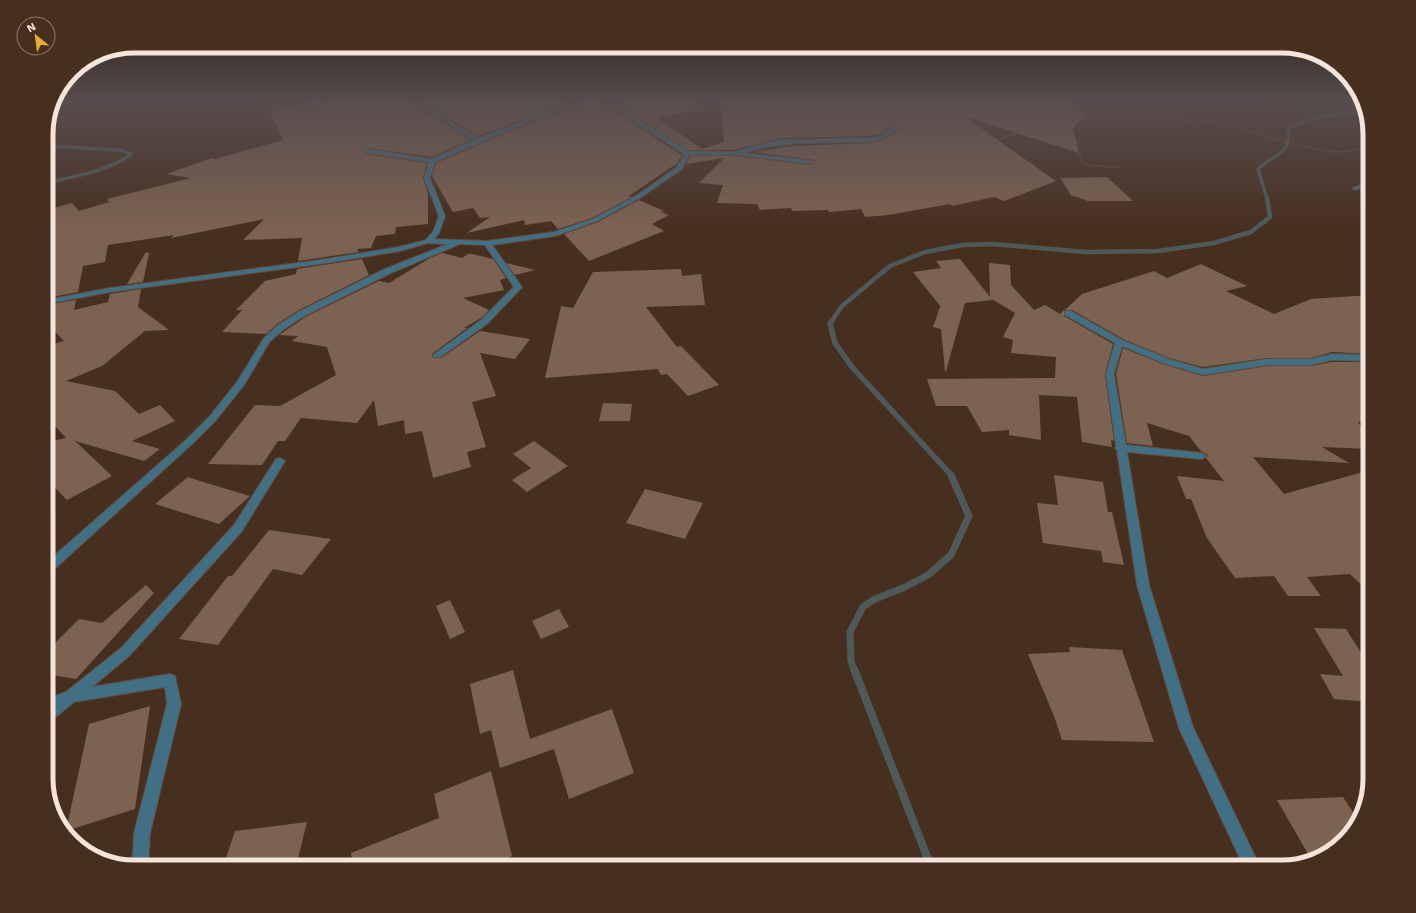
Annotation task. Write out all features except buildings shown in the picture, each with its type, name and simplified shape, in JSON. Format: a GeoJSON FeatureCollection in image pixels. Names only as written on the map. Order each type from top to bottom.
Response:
{"type":"FeatureCollection","features":[{"type":"Feature","properties":{"kind":"street"},"geometry":{"type":"LineString","coordinates":[[367,151],[432,161],[469,144]]}},
{"type":"Feature","properties":{"kind":"street"},"geometry":{"type":"LineString","coordinates":[[672,144],[687,153],[734,154],[811,162]]}},
{"type":"Feature","properties":{"kind":"street"},"geometry":{"type":"LineString","coordinates":[[734,154],[771,144]]}},
{"type":"Feature","properties":{"kind":"street"},"geometry":{"type":"LineString","coordinates":[[53,301],[110,290],[320,262],[400,249],[428,241],[487,243],[555,234],[595,220],[638,197],[680,168],[687,153]]}},
{"type":"Feature","properties":{"kind":"street"},"geometry":{"type":"LineString","coordinates":[[428,241],[436,233],[442,216],[428,178],[432,161]]}},
{"type":"Feature","properties":{"kind":"street"},"geometry":{"type":"LineString","coordinates":[[1355,188],[1363,186]]}},
{"type":"Feature","properties":{"kind":"street"},"geometry":{"type":"LineString","coordinates":[[53,564],[189,442],[212,418],[241,383],[267,340],[281,327],[303,313],[388,271],[459,242]]}},
{"type":"Feature","properties":{"kind":"street"},"geometry":{"type":"LineString","coordinates":[[437,355],[484,322],[518,287],[487,243]]}},
{"type":"Feature","properties":{"kind":"street"},"geometry":{"type":"LineString","coordinates":[[1068,313],[1118,342],[1132,346],[1166,361],[1203,372],[1267,362],[1311,362],[1332,357],[1363,358]]}},
{"type":"Feature","properties":{"kind":"street"},"geometry":{"type":"LineString","coordinates":[[1118,342],[1110,374],[1120,448],[1143,585],[1186,728],[1249,860]]}},
{"type":"Feature","properties":{"kind":"street"},"geometry":{"type":"LineString","coordinates":[[1120,448],[1202,456]]}},
{"type":"Feature","properties":{"kind":"street"},"geometry":{"type":"LineString","coordinates":[[53,710],[126,652],[238,528],[280,461]]}},
{"type":"Feature","properties":{"kind":"street"},"geometry":{"type":"LineString","coordinates":[[53,703],[70,697],[170,680],[174,704],[162,747],[142,833],[140,860]]}},
{"type":"Feature","properties":{"kind":"path"},"geometry":{"type":"LineString","coordinates":[[1074,144],[1074,149],[1081,156],[1080,160],[1082,163],[1095,166],[1121,167]]}},
{"type":"Feature","properties":{"kind":"path"},"geometry":{"type":"LineString","coordinates":[[1292,144],[1325,151],[1340,152],[1363,149]]}},
{"type":"Feature","properties":{"kind":"waterway"},"geometry":{"type":"LineString","coordinates":[[1267,199],[1258,169],[1264,163],[1284,150],[1287,144]]}},
{"type":"Feature","properties":{"kind":"waterway"},"geometry":{"type":"LineString","coordinates":[[53,146],[120,150],[131,154],[122,160],[101,169],[53,181]]}},
{"type":"Feature","properties":{"kind":"waterway"},"geometry":{"type":"LineString","coordinates":[[831,322],[842,306],[890,266],[925,252],[963,245],[993,244],[1086,252],[1158,251],[1214,243],[1251,232],[1270,217],[1267,198]]}},
{"type":"Feature","properties":{"kind":"waterway"},"geometry":{"type":"LineString","coordinates":[[831,322],[835,343],[852,367],[952,476]]}},
{"type":"Feature","properties":{"kind":"waterway"},"geometry":{"type":"LineString","coordinates":[[854,670],[851,661],[850,632],[863,607],[873,600],[905,587],[928,575],[951,555],[969,516],[951,475]]}},
{"type":"Feature","properties":{"kind":"waterway"},"geometry":{"type":"LineString","coordinates":[[854,669],[928,860]]}}]}
